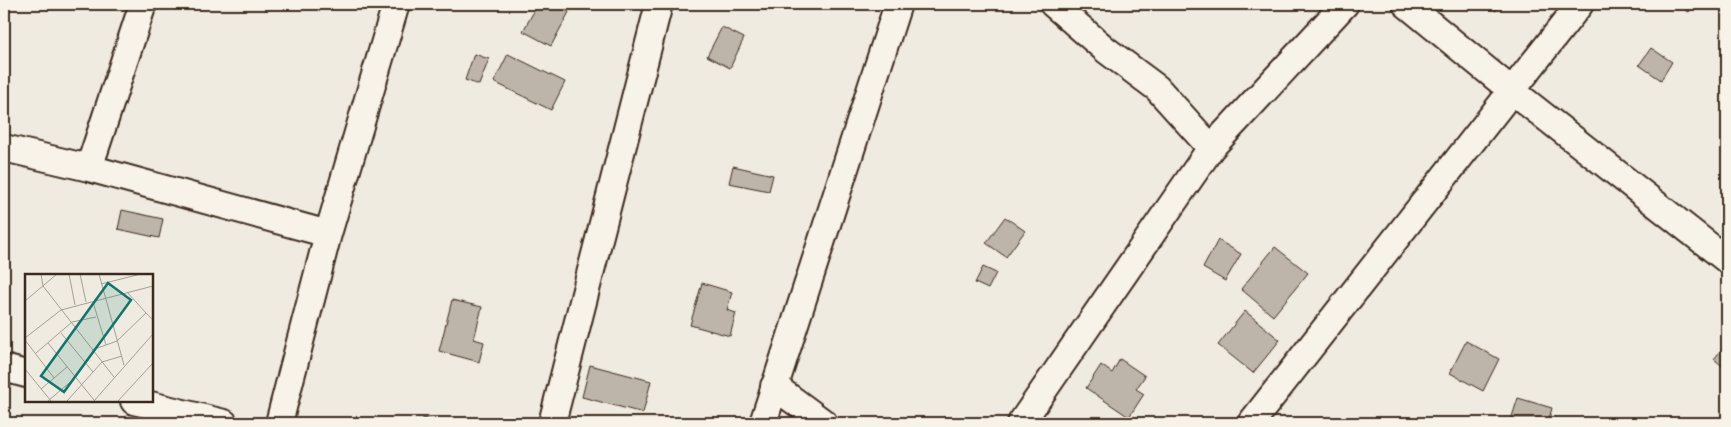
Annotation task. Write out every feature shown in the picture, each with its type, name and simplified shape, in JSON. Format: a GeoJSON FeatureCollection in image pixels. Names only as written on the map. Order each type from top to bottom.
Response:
{"type":"FeatureCollection","features":[{"type":"Feature","properties":{"kind":"street"},"geometry":{"type":"LineString","coordinates":[[89,168],[143,4]]}},
{"type":"Feature","properties":{"kind":"street"},"geometry":{"type":"LineString","coordinates":[[279,423],[328,234],[396,4]]}},
{"type":"Feature","properties":{"kind":"street"},"geometry":{"type":"LineString","coordinates":[[552,423],[659,4]]}},
{"type":"Feature","properties":{"kind":"street"},"geometry":{"type":"LineString","coordinates":[[764,423],[774,386],[898,4]]}},
{"type":"Feature","properties":{"kind":"street"},"geometry":{"type":"LineString","coordinates":[[1053,4],[1106,50],[1157,88],[1211,148]]}},
{"type":"Feature","properties":{"kind":"street"},"geometry":{"type":"LineString","coordinates":[[1021,423],[1211,148],[1345,4]]}},
{"type":"Feature","properties":{"kind":"street"},"geometry":{"type":"LineString","coordinates":[[1406,4],[1511,90],[1727,260]]}},
{"type":"Feature","properties":{"kind":"street"},"geometry":{"type":"LineString","coordinates":[[1251,423],[1580,4]]}},
{"type":"Feature","properties":{"kind":"street"},"geometry":{"type":"LineString","coordinates":[[4,148],[89,168],[328,234]]}},
{"type":"Feature","properties":{"kind":"street"},"geometry":{"type":"LineString","coordinates":[[4,368],[25,374]]}},
{"type":"Feature","properties":{"kind":"street"},"geometry":{"type":"LineString","coordinates":[[774,386],[824,423]]}},
{"type":"Feature","properties":{"kind":"street"},"geometry":{"type":"LineString","coordinates":[[138,402],[224,423]]}},
{"type":"Feature","properties":{"kind":"building"},"geometry":{"type":"Polygon","coordinates":[[[538,4],[555,4],[569,12],[551,46],[523,31],[538,4]]]}},
{"type":"Feature","properties":{"kind":"building"},"geometry":{"type":"Polygon","coordinates":[[[1488,4],[1502,4],[1496,11],[1488,4]]]}},
{"type":"Feature","properties":{"kind":"building"},"geometry":{"type":"Polygon","coordinates":[[[1674,4],[1691,4],[1693,5],[1689,12],[1674,4]]]}},
{"type":"Feature","properties":{"kind":"building"},"geometry":{"type":"Polygon","coordinates":[[[722,27],[744,38],[730,68],[707,56],[722,27]]]}},
{"type":"Feature","properties":{"kind":"building"},"geometry":{"type":"Polygon","coordinates":[[[1651,48],[1672,62],[1661,80],[1639,65],[1651,48]]]}},
{"type":"Feature","properties":{"kind":"building"},"geometry":{"type":"Polygon","coordinates":[[[474,54],[489,59],[479,85],[465,80],[474,54]]]}},
{"type":"Feature","properties":{"kind":"building"},"geometry":{"type":"Polygon","coordinates":[[[508,54],[565,82],[551,110],[494,82],[508,54]]]}},
{"type":"Feature","properties":{"kind":"building"},"geometry":{"type":"Polygon","coordinates":[[[733,166],[773,175],[769,191],[729,183],[733,166]]]}},
{"type":"Feature","properties":{"kind":"building"},"geometry":{"type":"Polygon","coordinates":[[[122,210],[163,219],[159,238],[118,229],[122,210]]]}},
{"type":"Feature","properties":{"kind":"building"},"geometry":{"type":"Polygon","coordinates":[[[1005,217],[1025,231],[1006,257],[986,243],[1005,217]]]}},
{"type":"Feature","properties":{"kind":"building"},"geometry":{"type":"Polygon","coordinates":[[[1218,240],[1241,254],[1225,281],[1203,268],[1218,240]]]}},
{"type":"Feature","properties":{"kind":"building"},"geometry":{"type":"Polygon","coordinates":[[[1275,247],[1308,273],[1273,316],[1241,289],[1275,247]]]}},
{"type":"Feature","properties":{"kind":"building"},"geometry":{"type":"Polygon","coordinates":[[[983,267],[996,273],[988,289],[975,283],[983,267]]]}},
{"type":"Feature","properties":{"kind":"building"},"geometry":{"type":"Polygon","coordinates":[[[702,283],[732,292],[727,310],[736,313],[730,336],[690,325],[702,283]]]}},
{"type":"Feature","properties":{"kind":"building"},"geometry":{"type":"Polygon","coordinates":[[[452,300],[482,307],[474,339],[484,342],[479,362],[439,351],[452,300]]]}},
{"type":"Feature","properties":{"kind":"building"},"geometry":{"type":"Polygon","coordinates":[[[1245,311],[1280,340],[1253,373],[1218,345],[1245,311]]]}},
{"type":"Feature","properties":{"kind":"building"},"geometry":{"type":"Polygon","coordinates":[[[1466,341],[1499,359],[1483,391],[1450,373],[1466,341]]]}},
{"type":"Feature","properties":{"kind":"building"},"geometry":{"type":"Polygon","coordinates":[[[1727,343],[1727,370],[1714,359],[1727,343]]]}},
{"type":"Feature","properties":{"kind":"building"},"geometry":{"type":"Polygon","coordinates":[[[1120,359],[1145,376],[1136,389],[1144,394],[1129,417],[1086,388],[1101,365],[1112,373],[1120,359]]]}},
{"type":"Feature","properties":{"kind":"building"},"geometry":{"type":"Polygon","coordinates":[[[590,365],[651,381],[643,413],[582,397],[590,365]]]}},
{"type":"Feature","properties":{"kind":"building"},"geometry":{"type":"Polygon","coordinates":[[[1518,398],[1552,408],[1548,423],[1510,423],[1518,398]]]}},
{"type":"Feature","properties":{"kind":"building"},"geometry":{"type":"Polygon","coordinates":[[[423,418],[440,423],[422,423],[423,418]]]}}]}
